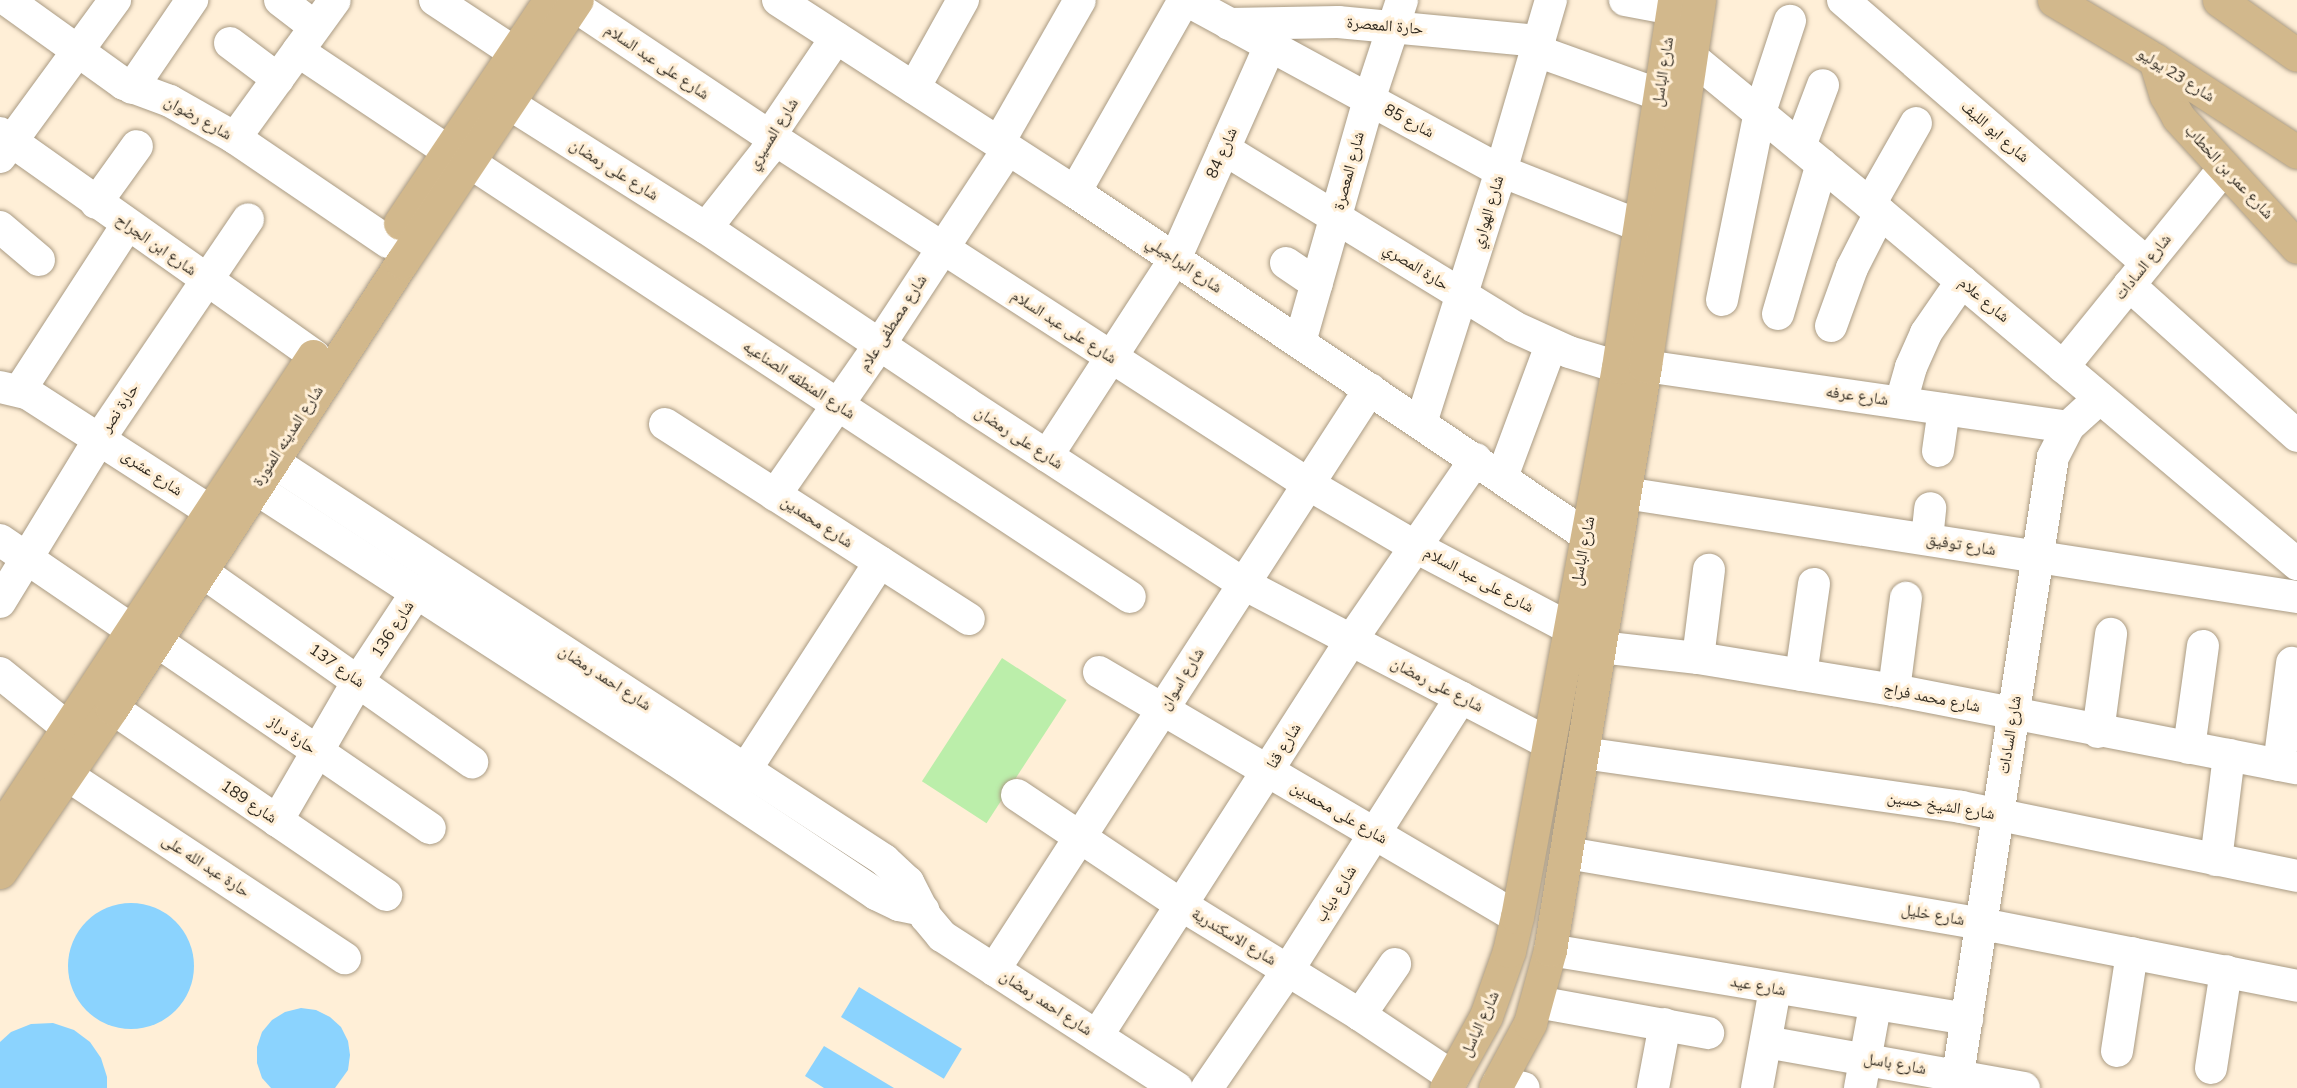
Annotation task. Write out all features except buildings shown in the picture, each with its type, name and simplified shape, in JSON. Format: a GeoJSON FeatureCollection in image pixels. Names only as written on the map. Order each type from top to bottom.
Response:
{"type":"FeatureCollection","features":[{"type":"Feature","properties":{"kind":"main road","name":"شارع 23 يوليو"},"geometry":{"type":"LineString","coordinates":[[2054,0],[2156,60],[2297,152]]}},
{"type":"Feature","properties":{"kind":"main road"},"geometry":{"type":"LineString","coordinates":[[2101,0],[2110,35]]}},
{"type":"Feature","properties":{"kind":"main road","name":"شارع المدينه المنورة"},"geometry":{"type":"LineString","coordinates":[[0,830],[68,728],[143,635],[201,571],[255,488],[458,157],[514,52],[566,2]]}},
{"type":"Feature","properties":{"kind":"main road","name":"شارع المدينه المنورة"},"geometry":{"type":"LineString","coordinates":[[0,872],[112,708],[143,635],[210,511],[388,242],[458,157],[508,103],[566,2]]}},
{"type":"Feature","properties":{"kind":"main road"},"geometry":{"type":"LineString","coordinates":[[2235,5],[2297,55]]}},
{"type":"Feature","properties":{"kind":"main road","name":"شارع الباسل"},"geometry":{"type":"LineString","coordinates":[[1449,1083],[1470,1048],[1498,984],[1516,917],[1569,627],[1602,538],[1625,493],[1640,226],[1660,95],[1681,20]]}},
{"type":"Feature","properties":{"kind":"main road","name":"شارع الباسل"},"geometry":{"type":"LineString","coordinates":[[1506,1086],[1537,1002],[1550,950],[1567,853],[1600,647],[1602,538],[1631,366],[1681,20]]}},
{"type":"Feature","properties":{"kind":"main road","name":"شارع عمر بن الخطاب"},"geometry":{"type":"LineString","coordinates":[[2156,60],[2166,94],[2178,117],[2297,247]]}},
{"type":"Feature","properties":{"kind":"street","name":"شارع رضوان"},"geometry":{"type":"LineString","coordinates":[[7,0],[132,88],[170,101],[235,138],[388,242]]}},
{"type":"Feature","properties":{"kind":"street"},"geometry":{"type":"LineString","coordinates":[[4,144],[115,0]]}},
{"type":"Feature","properties":{"kind":"street"},"geometry":{"type":"LineString","coordinates":[[132,88],[192,0]]}},
{"type":"Feature","properties":{"kind":"street"},"geometry":{"type":"LineString","coordinates":[[235,138],[278,79],[297,17],[335,0]]}},
{"type":"Feature","properties":{"kind":"street"},"geometry":{"type":"LineString","coordinates":[[435,0],[514,52]]}},
{"type":"Feature","properties":{"kind":"street","name":"شارع البراجيلي"},"geometry":{"type":"LineString","coordinates":[[778,0],[1075,192],[1502,477],[1602,538]]}},
{"type":"Feature","properties":{"kind":"street","name":"شارع مصطفى علام"},"geometry":{"type":"LineString","coordinates":[[775,495],[838,406],[943,248],[1004,146],[1080,0]]}},
{"type":"Feature","properties":{"kind":"street"},"geometry":{"type":"LineString","coordinates":[[1075,192],[1185,0]]}},
{"type":"Feature","properties":{"kind":"street","name":"شارع 85"},"geometry":{"type":"LineString","coordinates":[[1185,0],[1501,171],[1640,226]]}},
{"type":"Feature","properties":{"kind":"street","name":"شارع الهواري"},"geometry":{"type":"LineString","coordinates":[[1421,423],[1501,171],[1551,0]]}},
{"type":"Feature","properties":{"kind":"street"},"geometry":{"type":"LineString","coordinates":[[1625,0],[1681,20]]}},
{"type":"Feature","properties":{"kind":"street","name":"شارع ابو الليف"},"geometry":{"type":"LineString","coordinates":[[1843,0],[2138,274],[2297,436]]}},
{"type":"Feature","properties":{"kind":"street","name":"شارع على عبد السلام"},"geometry":{"type":"LineString","coordinates":[[566,2],[1308,484],[1416,547],[1569,627]]}},
{"type":"Feature","properties":{"kind":"street"},"geometry":{"type":"LineString","coordinates":[[914,88],[954,4]]}},
{"type":"Feature","properties":{"kind":"street","name":"حارة المعصرة"},"geometry":{"type":"LineString","coordinates":[[1229,24],[1338,22],[1398,13],[1538,46],[1660,95]]}},
{"type":"Feature","properties":{"kind":"street","name":"شارع المعصرة"},"geometry":{"type":"LineString","coordinates":[[1300,342],[1369,100],[1398,13]]}},
{"type":"Feature","properties":{"kind":"street","name":"شارع المنطقه الصناعيه"},"geometry":{"type":"LineString","coordinates":[[297,17],[458,157],[1130,597]]}},
{"type":"Feature","properties":{"kind":"street","name":"شارع علام"},"geometry":{"type":"LineString","coordinates":[[1681,20],[1760,112],[2296,561]]}},
{"type":"Feature","properties":{"kind":"street"},"geometry":{"type":"LineString","coordinates":[[1722,300],[1760,112],[1790,21]]}},
{"type":"Feature","properties":{"kind":"street","name":"شارع المسيري"},"geometry":{"type":"LineString","coordinates":[[706,228],[766,152],[771,137],[836,38]]}},
{"type":"Feature","properties":{"kind":"street"},"geometry":{"type":"LineString","coordinates":[[230,43],[278,79]]}},
{"type":"Feature","properties":{"kind":"street","name":"شارع 84"},"geometry":{"type":"LineString","coordinates":[[1047,456],[1175,259],[1270,46]]}},
{"type":"Feature","properties":{"kind":"street"},"geometry":{"type":"LineString","coordinates":[[1778,314],[1823,85]]}},
{"type":"Feature","properties":{"kind":"street","name":"شارع على رمضان"},"geometry":{"type":"LineString","coordinates":[[508,103],[706,228],[1242,583],[1350,642],[1548,743]]}},
{"type":"Feature","properties":{"kind":"street"},"geometry":{"type":"LineString","coordinates":[[1831,326],[1875,208],[1916,123]]}},
{"type":"Feature","properties":{"kind":"street","name":"شارع ابن الجراح"},"geometry":{"type":"LineString","coordinates":[[4,144],[96,203],[314,356]]}},
{"type":"Feature","properties":{"kind":"street"},"geometry":{"type":"LineString","coordinates":[[96,203],[137,146]]}},
{"type":"Feature","properties":{"kind":"street","name":"حارة المصري"},"geometry":{"type":"LineString","coordinates":[[1224,149],[1514,327],[1551,345],[1631,366]]}},
{"type":"Feature","properties":{"kind":"street","name":"شارع السادات"},"geometry":{"type":"LineString","coordinates":[[2063,367],[2224,168]]}},
{"type":"Feature","properties":{"kind":"street","name":"حارة نصر"},"geometry":{"type":"LineString","coordinates":[[0,602],[100,438],[248,219]]}},
{"type":"Feature","properties":{"kind":"street"},"geometry":{"type":"LineString","coordinates":[[10,389],[127,225]]}},
{"type":"Feature","properties":{"kind":"street"},"geometry":{"type":"LineString","coordinates":[[0,226],[39,260]]}},
{"type":"Feature","properties":{"kind":"street"},"geometry":{"type":"LineString","coordinates":[[1286,263],[1317,284]]}},
{"type":"Feature","properties":{"kind":"street"},"geometry":{"type":"LineString","coordinates":[[1901,402],[1911,367],[1926,333],[1962,281]]}},
{"type":"Feature","properties":{"kind":"street"},"geometry":{"type":"LineString","coordinates":[[1502,477],[1551,345]]}},
{"type":"Feature","properties":{"kind":"street","name":"شارع عرفه"},"geometry":{"type":"LineString","coordinates":[[1631,366],[2068,427]]}},
{"type":"Feature","properties":{"kind":"street","name":"شارع عشرى"},"geometry":{"type":"LineString","coordinates":[[10,389],[100,438],[210,511]]}},
{"type":"Feature","properties":{"kind":"street","name":"شارع اسوان"},"geometry":{"type":"LineString","coordinates":[[994,970],[1081,838],[1242,583],[1370,389]]}},
{"type":"Feature","properties":{"kind":"street","name":"شارع السادات"},"geometry":{"type":"LineString","coordinates":[[1957,1082],[2053,457],[2068,427],[2100,398]]}},
{"type":"Feature","properties":{"kind":"street"},"geometry":{"type":"LineString","coordinates":[[1938,451],[1944,409]]}},
{"type":"Feature","properties":{"kind":"street","name":"شارع محمدين"},"geometry":{"type":"LineString","coordinates":[[664,424],[969,619]]}},
{"type":"Feature","properties":{"kind":"street","name":"شارع قنا"},"geometry":{"type":"LineString","coordinates":[[1097,1036],[1183,906],[1350,642],[1476,459]]}},
{"type":"Feature","properties":{"kind":"street","name":"شارع احمد رمضان"},"geometry":{"type":"LineString","coordinates":[[272,460],[891,865],[908,882],[931,924],[942,936],[1178,1088]]}},
{"type":"Feature","properties":{"kind":"street","name":"شارع احمد رمضان"},"geometry":{"type":"LineString","coordinates":[[255,488],[876,894],[899,905],[923,910]]}},
{"type":"Feature","properties":{"kind":"street","name":"شارع توفيق"},"geometry":{"type":"LineString","coordinates":[[1625,493],[2297,597]]}},
{"type":"Feature","properties":{"kind":"street"},"geometry":{"type":"LineString","coordinates":[[1927,539],[1930,508]]}},
{"type":"Feature","properties":{"kind":"street","name":"حارة دراز"},"geometry":{"type":"LineString","coordinates":[[0,540],[430,828]]}},
{"type":"Feature","properties":{"kind":"street"},"geometry":{"type":"LineString","coordinates":[[729,796],[880,562]]}},
{"type":"Feature","properties":{"kind":"street"},"geometry":{"type":"LineString","coordinates":[[1698,658],[1709,570]]}},
{"type":"Feature","properties":{"kind":"street","name":"شارع 137"},"geometry":{"type":"LineString","coordinates":[[201,571],[472,762]]}},
{"type":"Feature","properties":{"kind":"street"},"geometry":{"type":"LineString","coordinates":[[1801,675],[1814,584]]}},
{"type":"Feature","properties":{"kind":"street","name":"شارع 136"},"geometry":{"type":"LineString","coordinates":[[277,821],[358,681],[417,592]]}},
{"type":"Feature","properties":{"kind":"street"},"geometry":{"type":"LineString","coordinates":[[1894,690],[1906,598]]}},
{"type":"Feature","properties":{"kind":"street"},"geometry":{"type":"LineString","coordinates":[[2098,732],[2111,634]]}},
{"type":"Feature","properties":{"kind":"street"},"geometry":{"type":"LineString","coordinates":[[2188,748],[2204,646]]}},
{"type":"Feature","properties":{"kind":"street","name":"شارع محمد فراج"},"geometry":{"type":"LineString","coordinates":[[1600,647],[1698,658],[1894,690],[2098,732],[2288,766]]}},
{"type":"Feature","properties":{"kind":"street"},"geometry":{"type":"LineString","coordinates":[[2288,766],[2292,663]]}},
{"type":"Feature","properties":{"kind":"street","name":"شارع على محمدين"},"geometry":{"type":"LineString","coordinates":[[1099,672],[1516,917]]}},
{"type":"Feature","properties":{"kind":"street"},"geometry":{"type":"LineString","coordinates":[[0,673],[68,728]]}},
{"type":"Feature","properties":{"kind":"street","name":"شارع دياب"},"geometry":{"type":"LineString","coordinates":[[1207,1088],[1288,970],[1461,697]]}},
{"type":"Feature","properties":{"kind":"street","name":"شارع 189"},"geometry":{"type":"LineString","coordinates":[[112,708],[386,895]]}},
{"type":"Feature","properties":{"kind":"street","name":"شارع الشيخ حسين"},"geometry":{"type":"LineString","coordinates":[[1583,753],[1954,806],[2297,876]]}},
{"type":"Feature","properties":{"kind":"street"},"geometry":{"type":"LineString","coordinates":[[2216,860],[2229,755]]}},
{"type":"Feature","properties":{"kind":"street","name":"حارة عبد الله على"},"geometry":{"type":"LineString","coordinates":[[67,775],[345,958]]}},
{"type":"Feature","properties":{"kind":"street","name":"شارع الاسكندرية"},"geometry":{"type":"LineString","coordinates":[[1017,795],[1183,906],[1360,1015],[1449,1083]]}},
{"type":"Feature","properties":{"kind":"street","name":"شارع خليل"},"geometry":{"type":"LineString","coordinates":[[1567,853],[1982,924],[2226,970],[2297,986]]}},
{"type":"Feature","properties":{"kind":"street","name":"شارع عيد"},"geometry":{"type":"LineString","coordinates":[[1550,950],[1875,1006],[1967,1019]]}},
{"type":"Feature","properties":{"kind":"street"},"geometry":{"type":"LineString","coordinates":[[2116,1051],[2132,953]]}},
{"type":"Feature","properties":{"kind":"street"},"geometry":{"type":"LineString","coordinates":[[1360,1015],[1395,964]]}},
{"type":"Feature","properties":{"kind":"street"},"geometry":{"type":"LineString","coordinates":[[2211,1068],[2226,970]]}},
{"type":"Feature","properties":{"kind":"street"},"geometry":{"type":"LineString","coordinates":[[1757,1088],[1775,989]]}},
{"type":"Feature","properties":{"kind":"street"},"geometry":{"type":"LineString","coordinates":[[1537,1002],[1708,1033]]}},
{"type":"Feature","properties":{"kind":"street"},"geometry":{"type":"LineString","coordinates":[[1863,1073],[1875,1006]]}},
{"type":"Feature","properties":{"kind":"street"},"geometry":{"type":"LineString","coordinates":[[1653,1088],[1665,1024]]}},
{"type":"Feature","properties":{"kind":"street","name":"شارع باسل"},"geometry":{"type":"LineString","coordinates":[[1766,1042],[1863,1073],[2024,1088]]}},
{"type":"Feature","properties":{"kind":"green space"},"geometry":{"type":"Polygon","coordinates":[[[1002,658],[1067,700],[987,823],[922,781],[1002,658]]]}},
{"type":"Feature","properties":{"kind":"water"},"geometry":{"type":"Polygon","coordinates":[[[131,903],[155,908],[175,922],[189,942],[194,966],[189,990],[175,1010],[155,1024],[131,1029],[107,1024],[87,1010],[73,990],[68,966],[73,942],[87,922],[107,908],[131,903]]]}},
{"type":"Feature","properties":{"kind":"water"},"geometry":{"type":"Polygon","coordinates":[[[859,987],[962,1049],[944,1079],[841,1017],[859,987]]]}},
{"type":"Feature","properties":{"kind":"water"},"geometry":{"type":"Polygon","coordinates":[[[301,1008],[316,1010],[330,1017],[341,1027],[348,1041],[350,1055],[348,1070],[335,1088],[271,1088],[262,1078],[257,1063],[257,1047],[262,1032],[272,1020],[285,1012],[301,1008]]]}},
{"type":"Feature","properties":{"kind":"water"},"geometry":{"type":"Polygon","coordinates":[[[53,1023],[74,1030],[90,1042],[101,1058],[107,1077],[107,1088],[0,1088],[0,1042],[11,1032],[31,1024],[53,1023]]]}},
{"type":"Feature","properties":{"kind":"water"},"geometry":{"type":"Polygon","coordinates":[[[824,1046],[894,1088],[824,1088],[805,1076],[824,1046]]]}}]}
